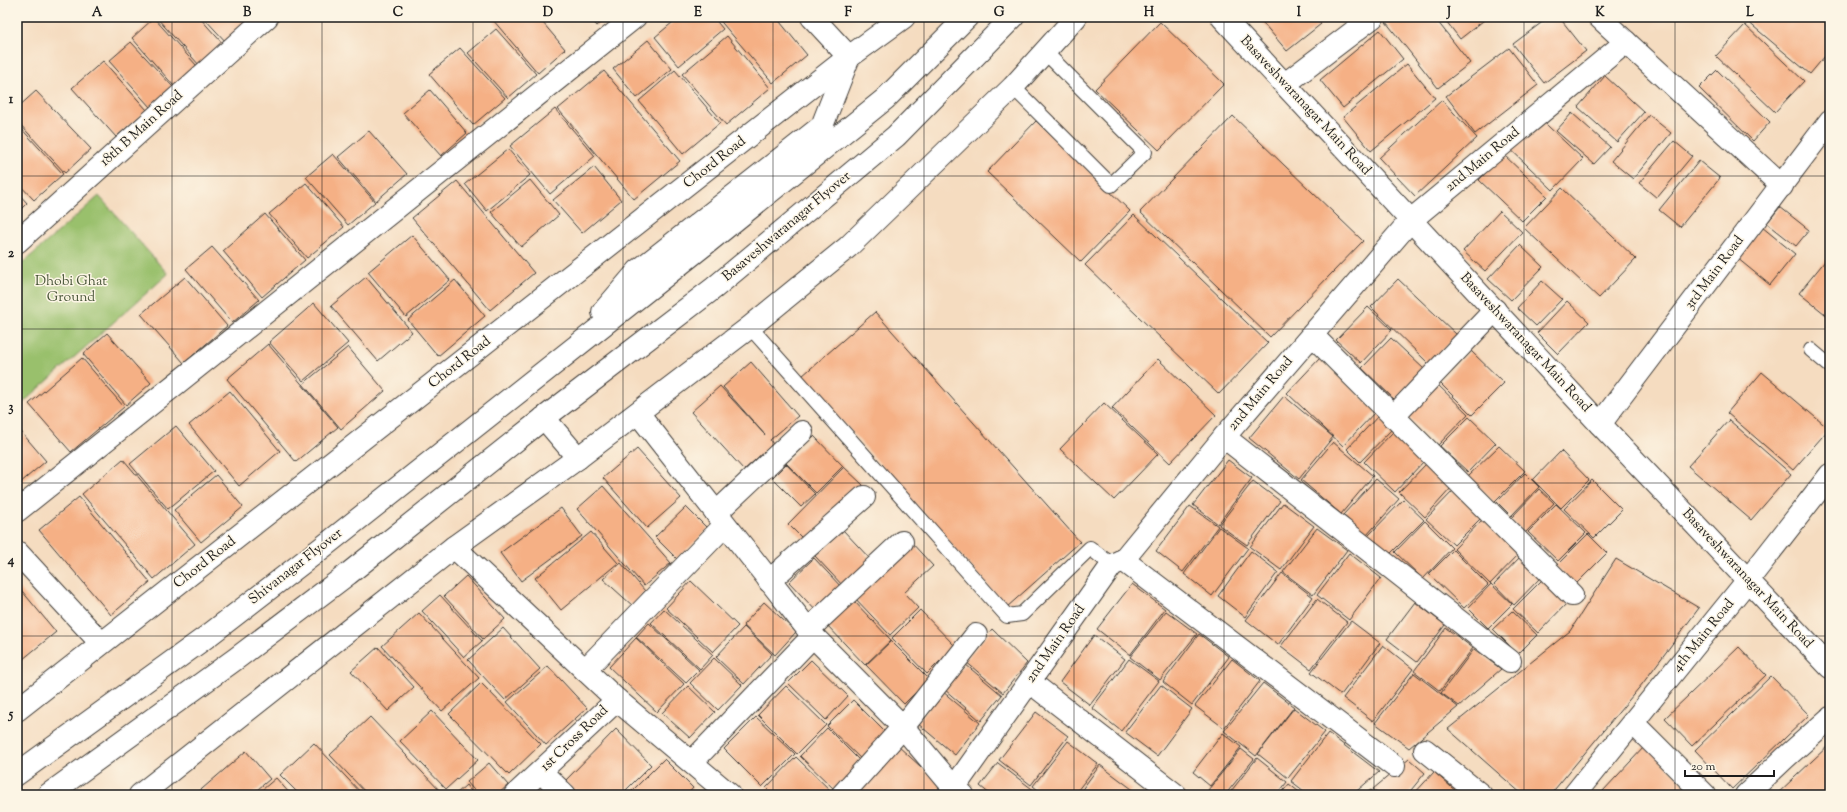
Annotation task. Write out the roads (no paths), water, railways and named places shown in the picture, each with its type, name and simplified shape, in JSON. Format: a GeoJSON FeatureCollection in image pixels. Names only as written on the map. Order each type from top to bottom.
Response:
{"type":"FeatureCollection","features":[{"type":"Feature","properties":{"kind":"street","name":"18th B Main Road"},"geometry":{"type":"LineString","coordinates":[[17,242],[267,17]]}},
{"type":"Feature","properties":{"kind":"street"},"geometry":{"type":"LineString","coordinates":[[17,511],[635,17]]}},
{"type":"Feature","properties":{"kind":"street"},"geometry":{"type":"LineString","coordinates":[[568,352],[638,271],[822,126],[849,57],[812,17]]}},
{"type":"Feature","properties":{"kind":"street","name":"Chord Road"},"geometry":{"type":"LineString","coordinates":[[17,710],[849,57],[904,17]]}},
{"type":"Feature","properties":{"kind":"street"},"geometry":{"type":"LineString","coordinates":[[568,352],[708,242],[885,99],[967,17]]}},
{"type":"Feature","properties":{"kind":"street","name":"Basaveshwaranagar Flyover"},"geometry":{"type":"LineString","coordinates":[[544,418],[714,288],[896,136],[1013,17]]}},
{"type":"Feature","properties":{"kind":"street"},"geometry":{"type":"LineString","coordinates":[[146,793],[454,547],[578,458],[750,327],[848,247],[1013,87],[1076,17]]}},
{"type":"Feature","properties":{"kind":"street","name":"Basaveshwaranagar Main Road"},"geometry":{"type":"LineString","coordinates":[[1222,17],[1600,424],[1830,667]]}},
{"type":"Feature","properties":{"kind":"street"},"geometry":{"type":"LineString","coordinates":[[1285,84],[1373,17]]}},
{"type":"Feature","properties":{"kind":"street"},"geometry":{"type":"LineString","coordinates":[[1616,27],[1782,186]]}},
{"type":"Feature","properties":{"kind":"street","name":"2nd Main Road"},"geometry":{"type":"LineString","coordinates":[[955,793],[1030,682],[1117,562],[1410,220],[1616,27]]}},
{"type":"Feature","properties":{"kind":"street","name":"3rd Main Road"},"geometry":{"type":"LineString","coordinates":[[1600,424],[1830,121]]}},
{"type":"Feature","properties":{"kind":"street"},"geometry":{"type":"LineString","coordinates":[[1393,417],[1495,310]]}},
{"type":"Feature","properties":{"kind":"street"},"geometry":{"type":"LineString","coordinates":[[1312,335],[1572,595]]}},
{"type":"Feature","properties":{"kind":"street","name":"Shivanagar Flyover"},"geometry":{"type":"LineString","coordinates":[[17,774],[209,635],[329,542],[568,352]]}},
{"type":"Feature","properties":{"kind":"street"},"geometry":{"type":"LineString","coordinates":[[638,412],[810,633],[903,727],[955,793]]}},
{"type":"Feature","properties":{"kind":"street"},"geometry":{"type":"LineString","coordinates":[[48,795],[237,658],[348,574],[544,418],[578,458]]}},
{"type":"Feature","properties":{"kind":"street"},"geometry":{"type":"LineString","coordinates":[[584,670],[802,432]]}},
{"type":"Feature","properties":{"kind":"street"},"geometry":{"type":"LineString","coordinates":[[1224,437],[1510,661]]}},
{"type":"Feature","properties":{"kind":"street","name":"4th Main Road"},"geometry":{"type":"LineString","coordinates":[[1574,795],[1634,724],[1830,475]]}},
{"type":"Feature","properties":{"kind":"street"},"geometry":{"type":"LineString","coordinates":[[769,581],[864,497]]}},
{"type":"Feature","properties":{"kind":"street"},"geometry":{"type":"LineString","coordinates":[[692,762],[810,633],[902,542]]}},
{"type":"Feature","properties":{"kind":"street"},"geometry":{"type":"LineString","coordinates":[[454,547],[617,700],[730,795]]}},
{"type":"Feature","properties":{"kind":"street"},"geometry":{"type":"LineString","coordinates":[[17,552],[101,643]]}},
{"type":"Feature","properties":{"kind":"street"},"geometry":{"type":"LineString","coordinates":[[1117,562],[1394,766]]}},
{"type":"Feature","properties":{"kind":"street"},"geometry":{"type":"LineString","coordinates":[[842,795],[903,727],[976,635]]}},
{"type":"Feature","properties":{"kind":"street"},"geometry":{"type":"LineString","coordinates":[[1030,682],[1176,795]]}},
{"type":"Feature","properties":{"kind":"street","name":"1st Cross Road"},"geometry":{"type":"LineString","coordinates":[[516,795],[617,700]]}},
{"type":"Feature","properties":{"kind":"street"},"geometry":{"type":"LineString","coordinates":[[1746,795],[1830,718]]}},
{"type":"Feature","properties":{"kind":"street"},"geometry":{"type":"LineString","coordinates":[[1634,724],[1705,795]]}},
{"type":"Feature","properties":{"kind":"street"},"geometry":{"type":"LineString","coordinates":[[1425,750],[1482,795]]}},
{"type":"Feature","properties":{"kind":"street"},"geometry":{"type":"LineString","coordinates":[[541,772],[565,795]]}},
{"type":"Feature","properties":{"kind":"lane"},"geometry":{"type":"LineString","coordinates":[[1013,87],[1112,185],[1145,152],[1045,52]]}},
{"type":"Feature","properties":{"kind":"lane"},"geometry":{"type":"LineString","coordinates":[[750,327],[1007,616],[1022,614],[1090,548],[1117,562]]}},
{"type":"Feature","properties":{"kind":"lane"},"geometry":{"type":"LineString","coordinates":[[1811,350],[1830,366]]}},
{"type":"Feature","properties":{"kind":"park label","name":"Dhobi Ghat Ground"},"geometry":{"type":"Point","coordinates":[71,290]}}]}
